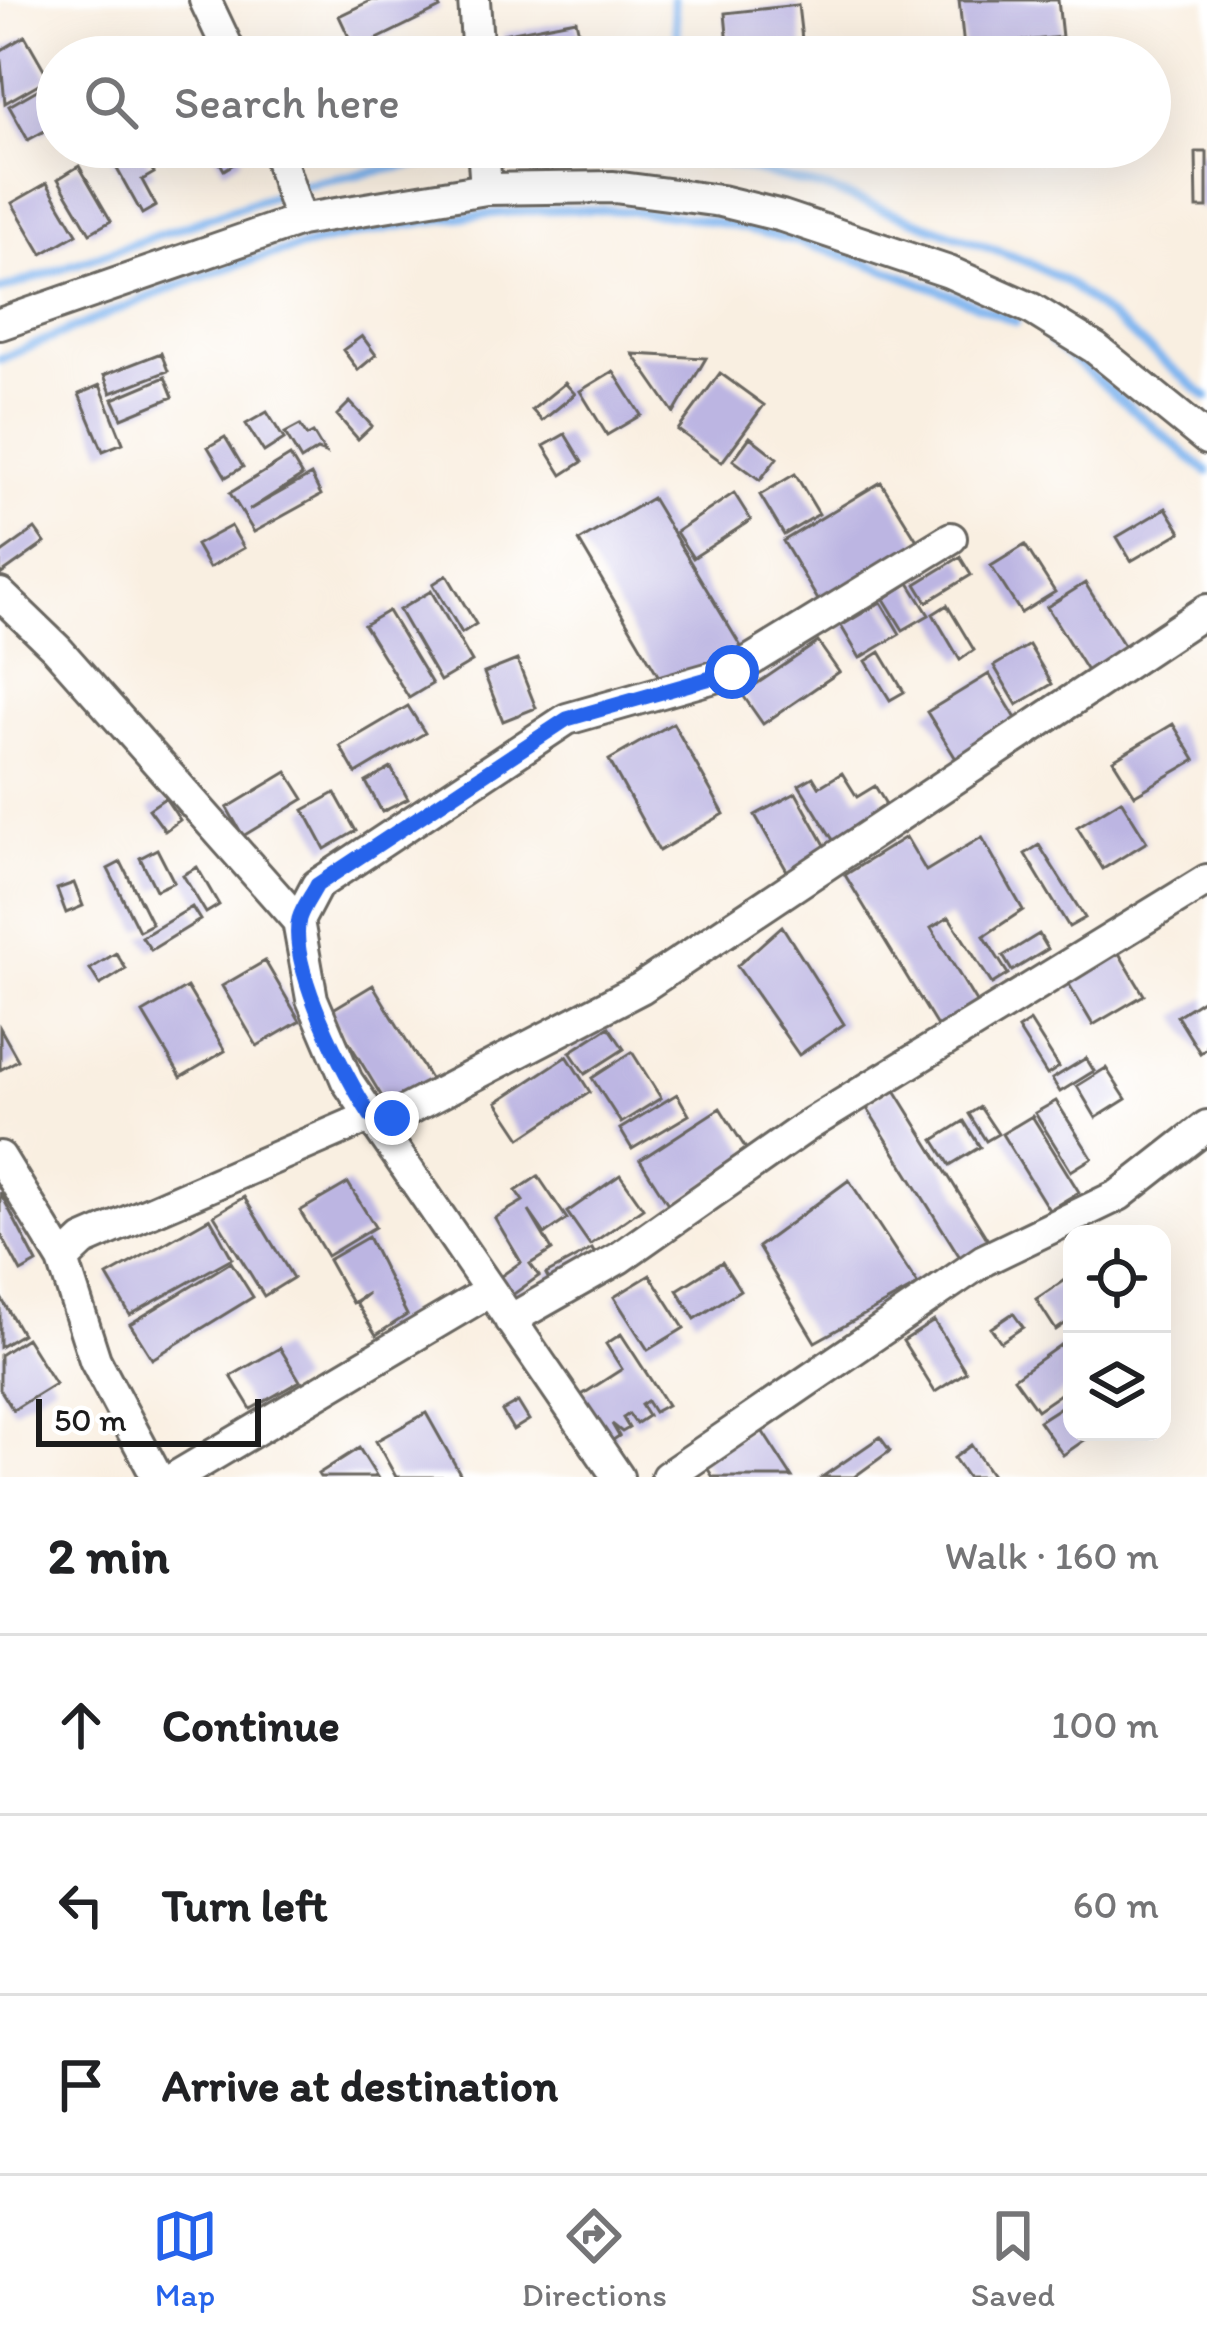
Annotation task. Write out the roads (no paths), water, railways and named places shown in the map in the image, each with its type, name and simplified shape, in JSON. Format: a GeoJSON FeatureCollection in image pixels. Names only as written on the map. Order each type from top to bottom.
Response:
{"type":"FeatureCollection","features":[{"type":"Feature","properties":{"kind":"street"},"geometry":{"type":"LineString","coordinates":[[205,0],[222,36]]}},
{"type":"Feature","properties":{"kind":"street"},"geometry":{"type":"LineString","coordinates":[[474,0],[477,36]]}},
{"type":"Feature","properties":{"kind":"street"},"geometry":{"type":"LineString","coordinates":[[283,168],[300,220]]}},
{"type":"Feature","properties":{"kind":"street"},"geometry":{"type":"LineString","coordinates":[[484,168],[486,189]]}},
{"type":"Feature","properties":{"kind":"street"},"geometry":{"type":"LineString","coordinates":[[0,324],[300,220],[486,189],[614,187],[721,202],[949,272],[1032,309],[1079,338],[1207,439]]}},
{"type":"Feature","properties":{"kind":"street"},"geometry":{"type":"LineString","coordinates":[[298,921],[317,885],[567,719],[732,672],[951,538]]}},
{"type":"Feature","properties":{"kind":"street"},"geometry":{"type":"LineString","coordinates":[[0,594],[57,649],[298,921],[312,999],[347,1081],[618,1477]]}},
{"type":"Feature","properties":{"kind":"street"},"geometry":{"type":"LineString","coordinates":[[63,1260],[83,1241],[371,1116],[392,1118],[640,988],[1207,610]]}},
{"type":"Feature","properties":{"kind":"street"},"geometry":{"type":"LineString","coordinates":[[510,1320],[619,1258],[807,1126],[1207,880]]}},
{"type":"Feature","properties":{"kind":"street"},"geometry":{"type":"LineString","coordinates":[[667,1477],[984,1260],[1119,1195],[1207,1126]]}},
{"type":"Feature","properties":{"kind":"street"},"geometry":{"type":"LineString","coordinates":[[0,1157],[63,1260],[95,1360],[157,1477]]}},
{"type":"Feature","properties":{"kind":"street"},"geometry":{"type":"LineString","coordinates":[[176,1477],[488,1292]]}},
{"type":"Feature","properties":{"kind":"waterway"},"geometry":{"type":"LineString","coordinates":[[673,0],[677,36]]}},
{"type":"Feature","properties":{"kind":"waterway"},"geometry":{"type":"LineString","coordinates":[[0,290],[306,184],[394,168]]}},
{"type":"Feature","properties":{"kind":"waterway"},"geometry":{"type":"LineString","coordinates":[[745,168],[831,190],[1030,263],[1068,283],[1207,397]]}},
{"type":"Feature","properties":{"kind":"waterway"},"geometry":{"type":"LineString","coordinates":[[0,359],[163,291],[263,257],[451,218],[547,210],[642,212],[785,238],[881,268],[1016,322]]}},
{"type":"Feature","properties":{"kind":"waterway"},"geometry":{"type":"LineString","coordinates":[[1051,341],[1207,472]]}}]}
